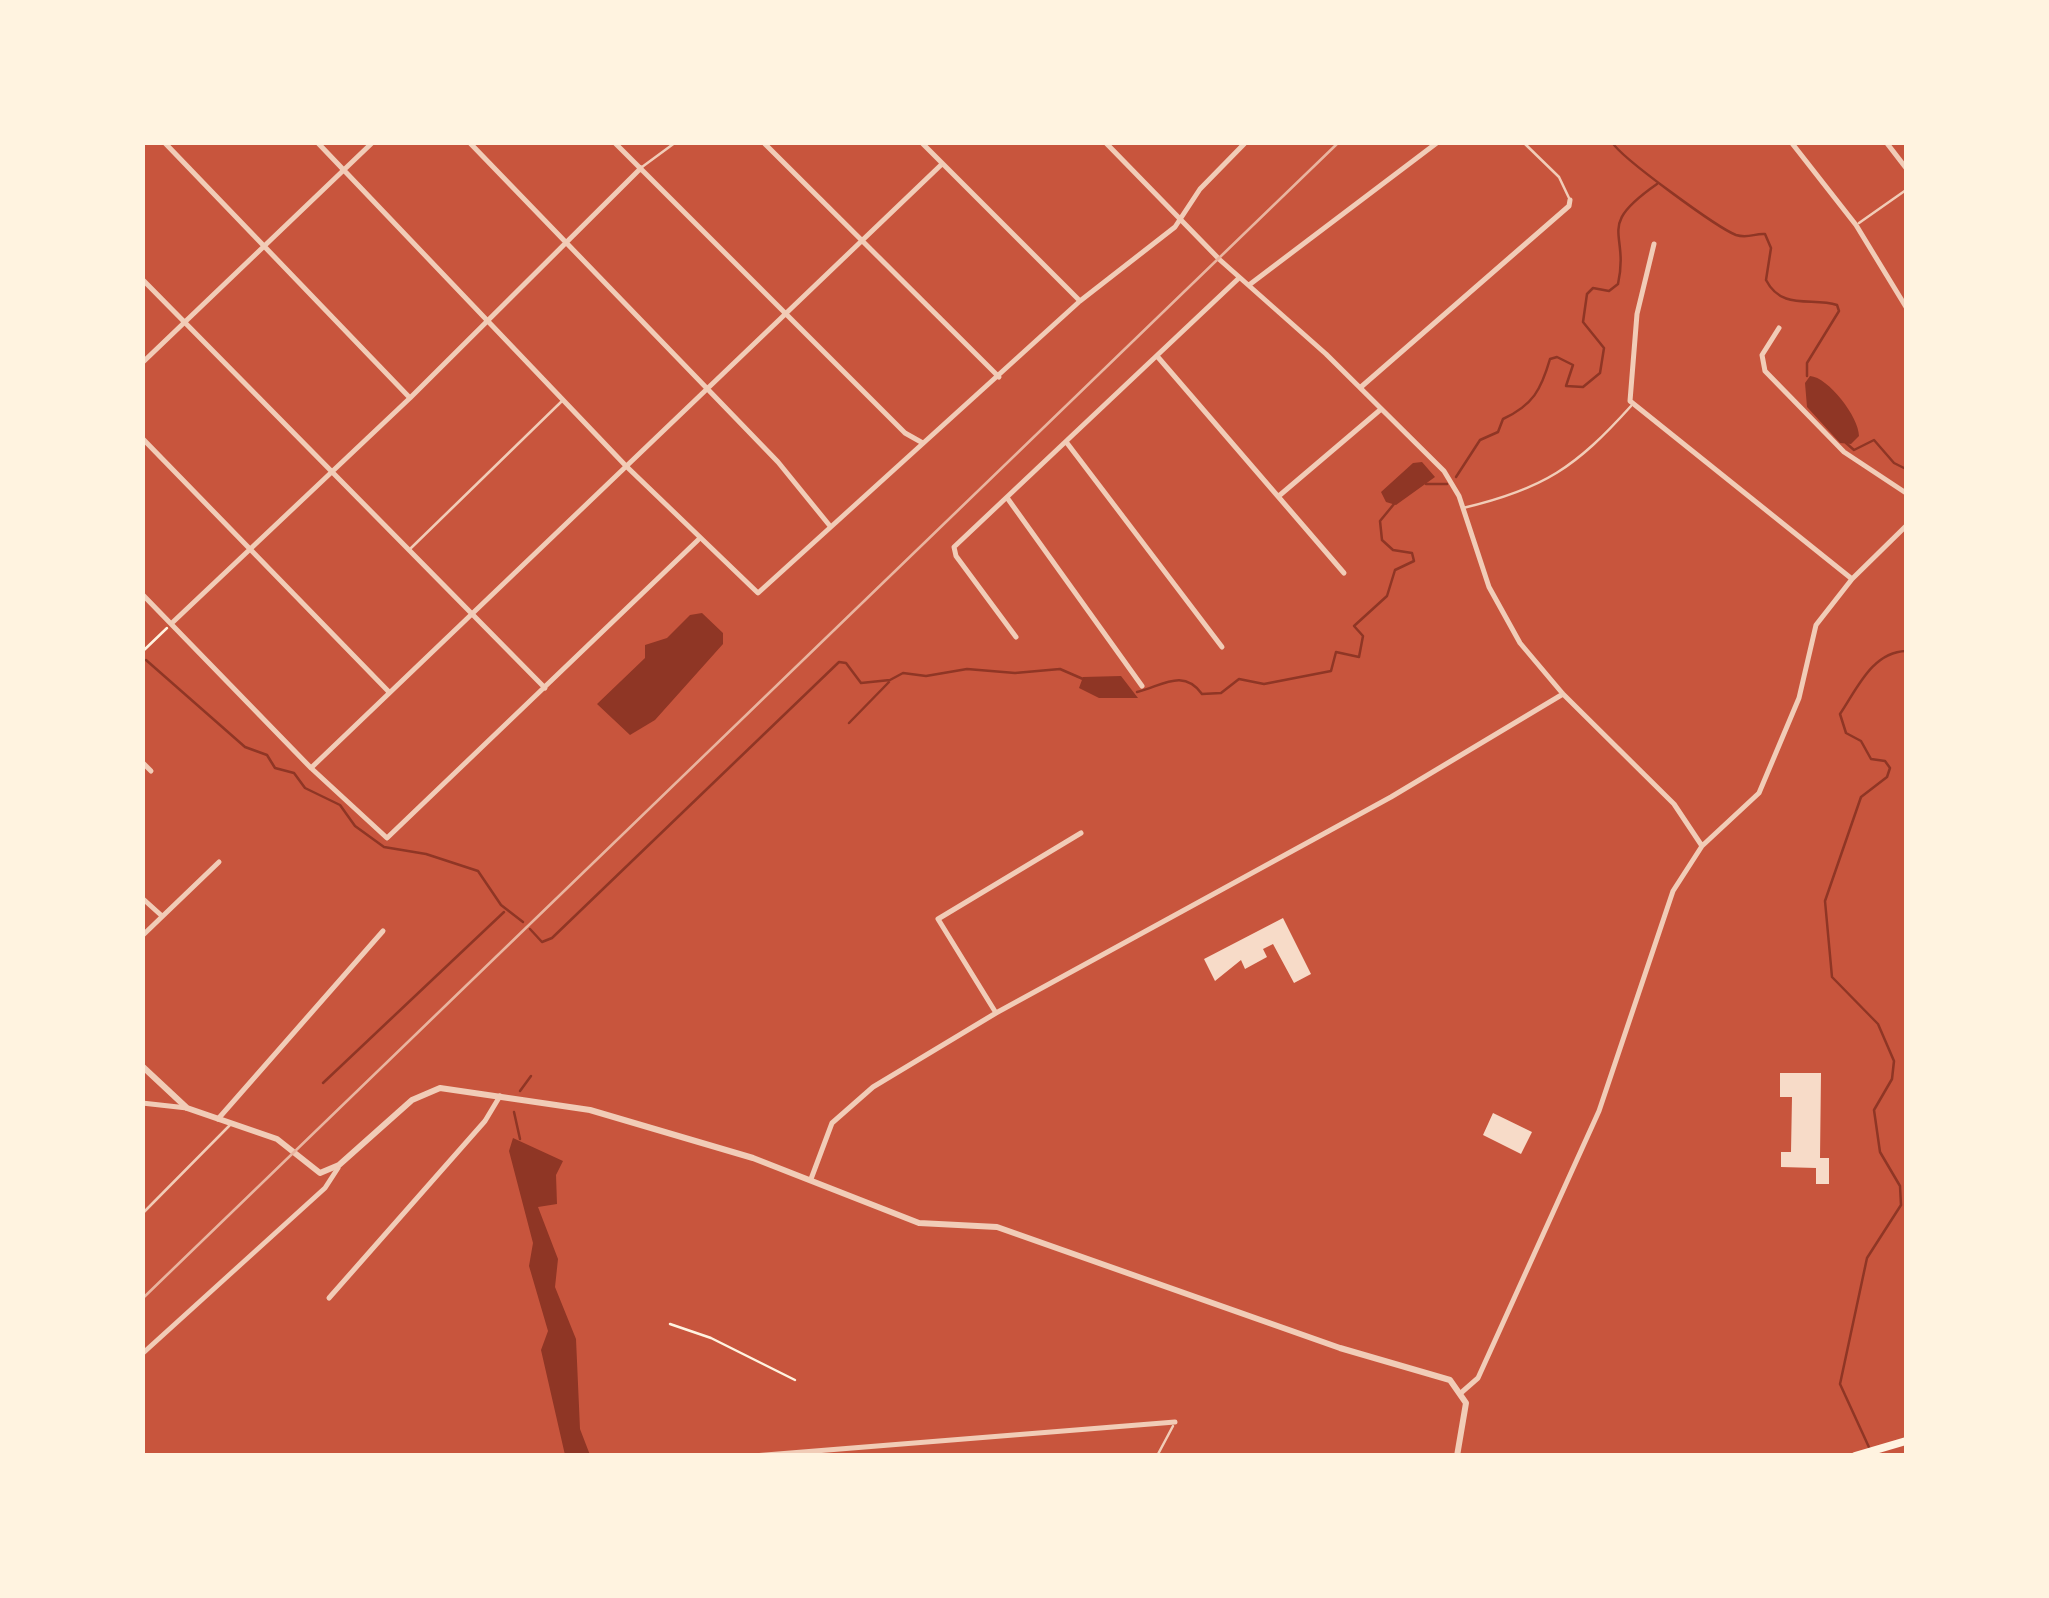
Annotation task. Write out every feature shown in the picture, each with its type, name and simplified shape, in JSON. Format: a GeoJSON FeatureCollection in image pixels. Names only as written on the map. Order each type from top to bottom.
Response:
{"type":"FeatureCollection","features":[{"type":"Feature","properties":{"kind":"main road"},"geometry":{"type":"LineString","coordinates":[[1856,1456],[1906,1441]]}},
{"type":"Feature","properties":{"kind":"street"},"geometry":{"type":"LineString","coordinates":[[164,142],[410,398]]}},
{"type":"Feature","properties":{"kind":"street"},"geometry":{"type":"LineString","coordinates":[[317,142],[698,540],[758,593],[1080,301],[1175,226],[1215,171],[1246,142]]}},
{"type":"Feature","properties":{"kind":"street"},"geometry":{"type":"LineString","coordinates":[[142,364],[372,142]]}},
{"type":"Feature","properties":{"kind":"street"},"geometry":{"type":"LineString","coordinates":[[470,142],[778,462],[830,526]]}},
{"type":"Feature","properties":{"kind":"street"},"geometry":{"type":"LineString","coordinates":[[614,142],[905,433],[922,442]]}},
{"type":"Feature","properties":{"kind":"street"},"geometry":{"type":"LineString","coordinates":[[763,142],[998,376]]}},
{"type":"Feature","properties":{"kind":"street"},"geometry":{"type":"LineString","coordinates":[[920,142],[1080,301]]}},
{"type":"Feature","properties":{"kind":"street"},"geometry":{"type":"LineString","coordinates":[[1105,142],[1220,260],[1360,388],[1444,472],[1462,508],[1489,587],[1506,619],[1563,694],[1674,804],[1702,846]]}},
{"type":"Feature","properties":{"kind":"street"},"geometry":{"type":"LineString","coordinates":[[1249,285],[1438,142]]}},
{"type":"Feature","properties":{"kind":"street"},"geometry":{"type":"LineString","coordinates":[[1792,142],[1856,226],[1906,307]]}},
{"type":"Feature","properties":{"kind":"street"},"geometry":{"type":"LineString","coordinates":[[1886,142],[1906,168]]}},
{"type":"Feature","properties":{"kind":"street"},"geometry":{"type":"LineString","coordinates":[[311,768],[942,164]]}},
{"type":"Feature","properties":{"kind":"street"},"geometry":{"type":"LineString","coordinates":[[172,623],[410,398],[641,168]]}},
{"type":"Feature","properties":{"kind":"street"},"geometry":{"type":"LineString","coordinates":[[1360,388],[1570,200]]}},
{"type":"Feature","properties":{"kind":"street"},"geometry":{"type":"LineString","coordinates":[[1654,244],[1637,314],[1629,387],[1633,405],[1852,579]]}},
{"type":"Feature","properties":{"kind":"street"},"geometry":{"type":"LineString","coordinates":[[1016,637],[956,556],[954,547],[1239,278]]}},
{"type":"Feature","properties":{"kind":"street"},"geometry":{"type":"LineString","coordinates":[[142,279],[545,688]]}},
{"type":"Feature","properties":{"kind":"street"},"geometry":{"type":"LineString","coordinates":[[1779,328],[1762,355],[1765,371],[1844,452],[1906,493]]}},
{"type":"Feature","properties":{"kind":"street"},"geometry":{"type":"LineString","coordinates":[[1156,355],[1344,574]]}},
{"type":"Feature","properties":{"kind":"street"},"geometry":{"type":"LineString","coordinates":[[1280,495],[1380,410]]}},
{"type":"Feature","properties":{"kind":"street"},"geometry":{"type":"LineString","coordinates":[[142,438],[389,692]]}},
{"type":"Feature","properties":{"kind":"street"},"geometry":{"type":"LineString","coordinates":[[1067,443],[1222,647]]}},
{"type":"Feature","properties":{"kind":"street"},"geometry":{"type":"LineString","coordinates":[[1008,499],[1142,686]]}},
{"type":"Feature","properties":{"kind":"street"},"geometry":{"type":"LineString","coordinates":[[1462,1392],[1478,1378],[1599,1111],[1672,891],[1702,846],[1759,793],[1799,698],[1816,625],[1852,579],[1906,526]]}},
{"type":"Feature","properties":{"kind":"street"},"geometry":{"type":"LineString","coordinates":[[142,594],[311,768],[387,838],[698,540]]}},
{"type":"Feature","properties":{"kind":"street"},"geometry":{"type":"LineString","coordinates":[[811,1179],[832,1122],[873,1087],[996,1013],[1345,823],[1563,694]]}},
{"type":"Feature","properties":{"kind":"street"},"geometry":{"type":"LineString","coordinates":[[142,762],[152,771]]}},
{"type":"Feature","properties":{"kind":"street"},"geometry":{"type":"LineString","coordinates":[[996,1013],[938,919],[1081,833]]}},
{"type":"Feature","properties":{"kind":"street"},"geometry":{"type":"LineString","coordinates":[[142,936],[218,862]]}},
{"type":"Feature","properties":{"kind":"street"},"geometry":{"type":"LineString","coordinates":[[142,898],[162,916]]}},
{"type":"Feature","properties":{"kind":"street"},"geometry":{"type":"LineString","coordinates":[[218,1120],[383,931]]}},
{"type":"Feature","properties":{"kind":"street"},"geometry":{"type":"LineString","coordinates":[[142,1066],[187,1108]]}},
{"type":"Feature","properties":{"kind":"street"},"geometry":{"type":"LineString","coordinates":[[142,1354],[325,1188],[339,1165],[412,1100],[424,1091],[452,1088],[590,1110],[811,1179],[919,1223],[997,1227],[1340,1348],[1418,1368],[1450,1380],[1462,1392],[1466,1402],[1457,1456]]}},
{"type":"Feature","properties":{"kind":"street"},"geometry":{"type":"LineString","coordinates":[[329,1298],[485,1121],[500,1096]]}},
{"type":"Feature","properties":{"kind":"street"},"geometry":{"type":"LineString","coordinates":[[142,1104],[187,1108],[277,1139],[320,1173],[339,1165]]}},
{"type":"Feature","properties":{"kind":"street"},"geometry":{"type":"LineString","coordinates":[[753,1456],[1175,1422]]}},
{"type":"Feature","properties":{"kind":"lane"},"geometry":{"type":"LineString","coordinates":[[641,168],[676,142]]}},
{"type":"Feature","properties":{"kind":"lane"},"geometry":{"type":"LineString","coordinates":[[1523,142],[1559,177],[1570,200]]}},
{"type":"Feature","properties":{"kind":"lane"},"geometry":{"type":"LineString","coordinates":[[1856,226],[1906,190]]}},
{"type":"Feature","properties":{"kind":"lane"},"geometry":{"type":"LineString","coordinates":[[410,549],[564,400]]}},
{"type":"Feature","properties":{"kind":"lane"},"geometry":{"type":"LineString","coordinates":[[1462,508],[1520,494],[1557,476],[1595,446],[1633,405]]}},
{"type":"Feature","properties":{"kind":"lane"},"geometry":{"type":"LineString","coordinates":[[142,1214],[232,1123]]}},
{"type":"Feature","properties":{"kind":"lane"},"geometry":{"type":"LineString","coordinates":[[1158,1456],[1175,1422]]}},
{"type":"Feature","properties":{"kind":"path"},"geometry":{"type":"LineString","coordinates":[[142,652],[172,623]]}},
{"type":"Feature","properties":{"kind":"path"},"geometry":{"type":"LineString","coordinates":[[670,1324],[711,1338],[794,1380]]}},
{"type":"Feature","properties":{"kind":"shaded area"},"geometry":{"type":"Polygon","coordinates":[[[1810,376],[1825,383],[1848,409],[1859,436],[1851,444],[1840,443],[1807,407],[1805,383],[1810,376]]]}},
{"type":"Feature","properties":{"kind":"shaded area"},"geometry":{"type":"Polygon","coordinates":[[[1422,462],[1435,477],[1396,505],[1386,502],[1381,492],[1413,463],[1422,462]]]}},
{"type":"Feature","properties":{"kind":"shaded area"},"geometry":{"type":"Polygon","coordinates":[[[702,613],[723,633],[723,644],[655,720],[630,735],[597,704],[645,658],[645,645],[667,638],[690,615],[702,613]]]}},
{"type":"Feature","properties":{"kind":"shaded area"},"geometry":{"type":"Polygon","coordinates":[[[1121,676],[1138,698],[1099,698],[1079,688],[1083,677],[1121,676]]]}},
{"type":"Feature","properties":{"kind":"shaded area"},"geometry":{"type":"Polygon","coordinates":[[[513,1138],[563,1161],[556,1175],[557,1204],[538,1207],[558,1259],[555,1287],[576,1339],[580,1429],[590,1455],[565,1455],[541,1350],[548,1331],[529,1266],[533,1243],[509,1151],[513,1138]]]}},
{"type":"Feature","properties":{"kind":"building"},"geometry":{"type":"Polygon","coordinates":[[[1283,918],[1311,974],[1294,983],[1273,944],[1263,949],[1267,957],[1245,969],[1241,960],[1215,981],[1204,959],[1283,918]]]}},
{"type":"Feature","properties":{"kind":"building"},"geometry":{"type":"Polygon","coordinates":[[[1780,1073],[1821,1073],[1820,1158],[1829,1158],[1829,1184],[1816,1184],[1816,1168],[1781,1167],[1781,1152],[1791,1152],[1792,1097],[1780,1097],[1780,1073]]]}},
{"type":"Feature","properties":{"kind":"building"},"geometry":{"type":"Polygon","coordinates":[[[1493,1113],[1532,1132],[1521,1154],[1483,1135],[1493,1113]]]}},
{"type":"Feature","properties":{"kind":"waterway"},"geometry":{"type":"LineString","coordinates":[[1612,142],[1650,177],[1726,230],[1740,236],[1765,234],[1771,248],[1766,280],[1780,296],[1837,305],[1839,311],[1807,363],[1807,376]]}},
{"type":"Feature","properties":{"kind":"waterway"},"geometry":{"type":"LineString","coordinates":[[1456,477],[1480,440],[1498,432],[1503,419],[1534,395],[1550,359],[1557,357],[1573,365],[1566,386],[1583,387],[1600,373],[1604,348],[1583,322],[1587,294],[1593,288],[1609,291],[1618,284],[1620,221],[1657,184]]}},
{"type":"Feature","properties":{"kind":"waterway"},"geometry":{"type":"LineString","coordinates":[[1846,443],[1854,450],[1874,440],[1894,463],[1906,469]]}},
{"type":"Feature","properties":{"kind":"waterway"},"geometry":{"type":"LineString","coordinates":[[1426,484],[1447,484]]}},
{"type":"Feature","properties":{"kind":"waterway"},"geometry":{"type":"LineString","coordinates":[[1137,692],[1180,680],[1202,694],[1221,693],[1239,679],[1264,684],[1331,671],[1336,652],[1359,657],[1363,636],[1354,626],[1387,596],[1395,570],[1414,561],[1412,553],[1393,550],[1382,540],[1380,521],[1394,504]]}},
{"type":"Feature","properties":{"kind":"waterway"},"geometry":{"type":"LineString","coordinates":[[1873,1456],[1840,1384],[1867,1258],[1901,1205],[1900,1186],[1880,1152],[1874,1110],[1892,1079],[1894,1061],[1878,1024],[1832,977],[1825,901],[1861,797],[1887,777],[1890,768],[1885,761],[1871,759],[1861,741],[1846,733],[1840,714],[1875,665],[1894,653],[1906,651]]}},
{"type":"Feature","properties":{"kind":"waterway"},"geometry":{"type":"LineString","coordinates":[[146,660],[245,747],[267,755],[275,768],[294,773],[305,788],[340,805],[355,826],[384,847],[426,854],[478,871],[501,905],[523,922]]}},
{"type":"Feature","properties":{"kind":"waterway"},"geometry":{"type":"LineString","coordinates":[[530,929],[542,942],[552,938],[839,662],[846,663],[861,683],[890,680],[903,673],[926,676],[967,669],[1015,673],[1060,669],[1083,679]]}},
{"type":"Feature","properties":{"kind":"waterway"},"geometry":{"type":"LineString","coordinates":[[849,723],[889,682]]}},
{"type":"Feature","properties":{"kind":"waterway"},"geometry":{"type":"LineString","coordinates":[[323,1083],[504,912]]}},
{"type":"Feature","properties":{"kind":"waterway"},"geometry":{"type":"LineString","coordinates":[[520,1091],[531,1076]]}},
{"type":"Feature","properties":{"kind":"waterway"},"geometry":{"type":"LineString","coordinates":[[514,1112],[520,1139]]}},
{"type":"Feature","properties":{"kind":"railway"},"geometry":{"type":"LineString","coordinates":[[142,1299],[1339,142]]}}]}
